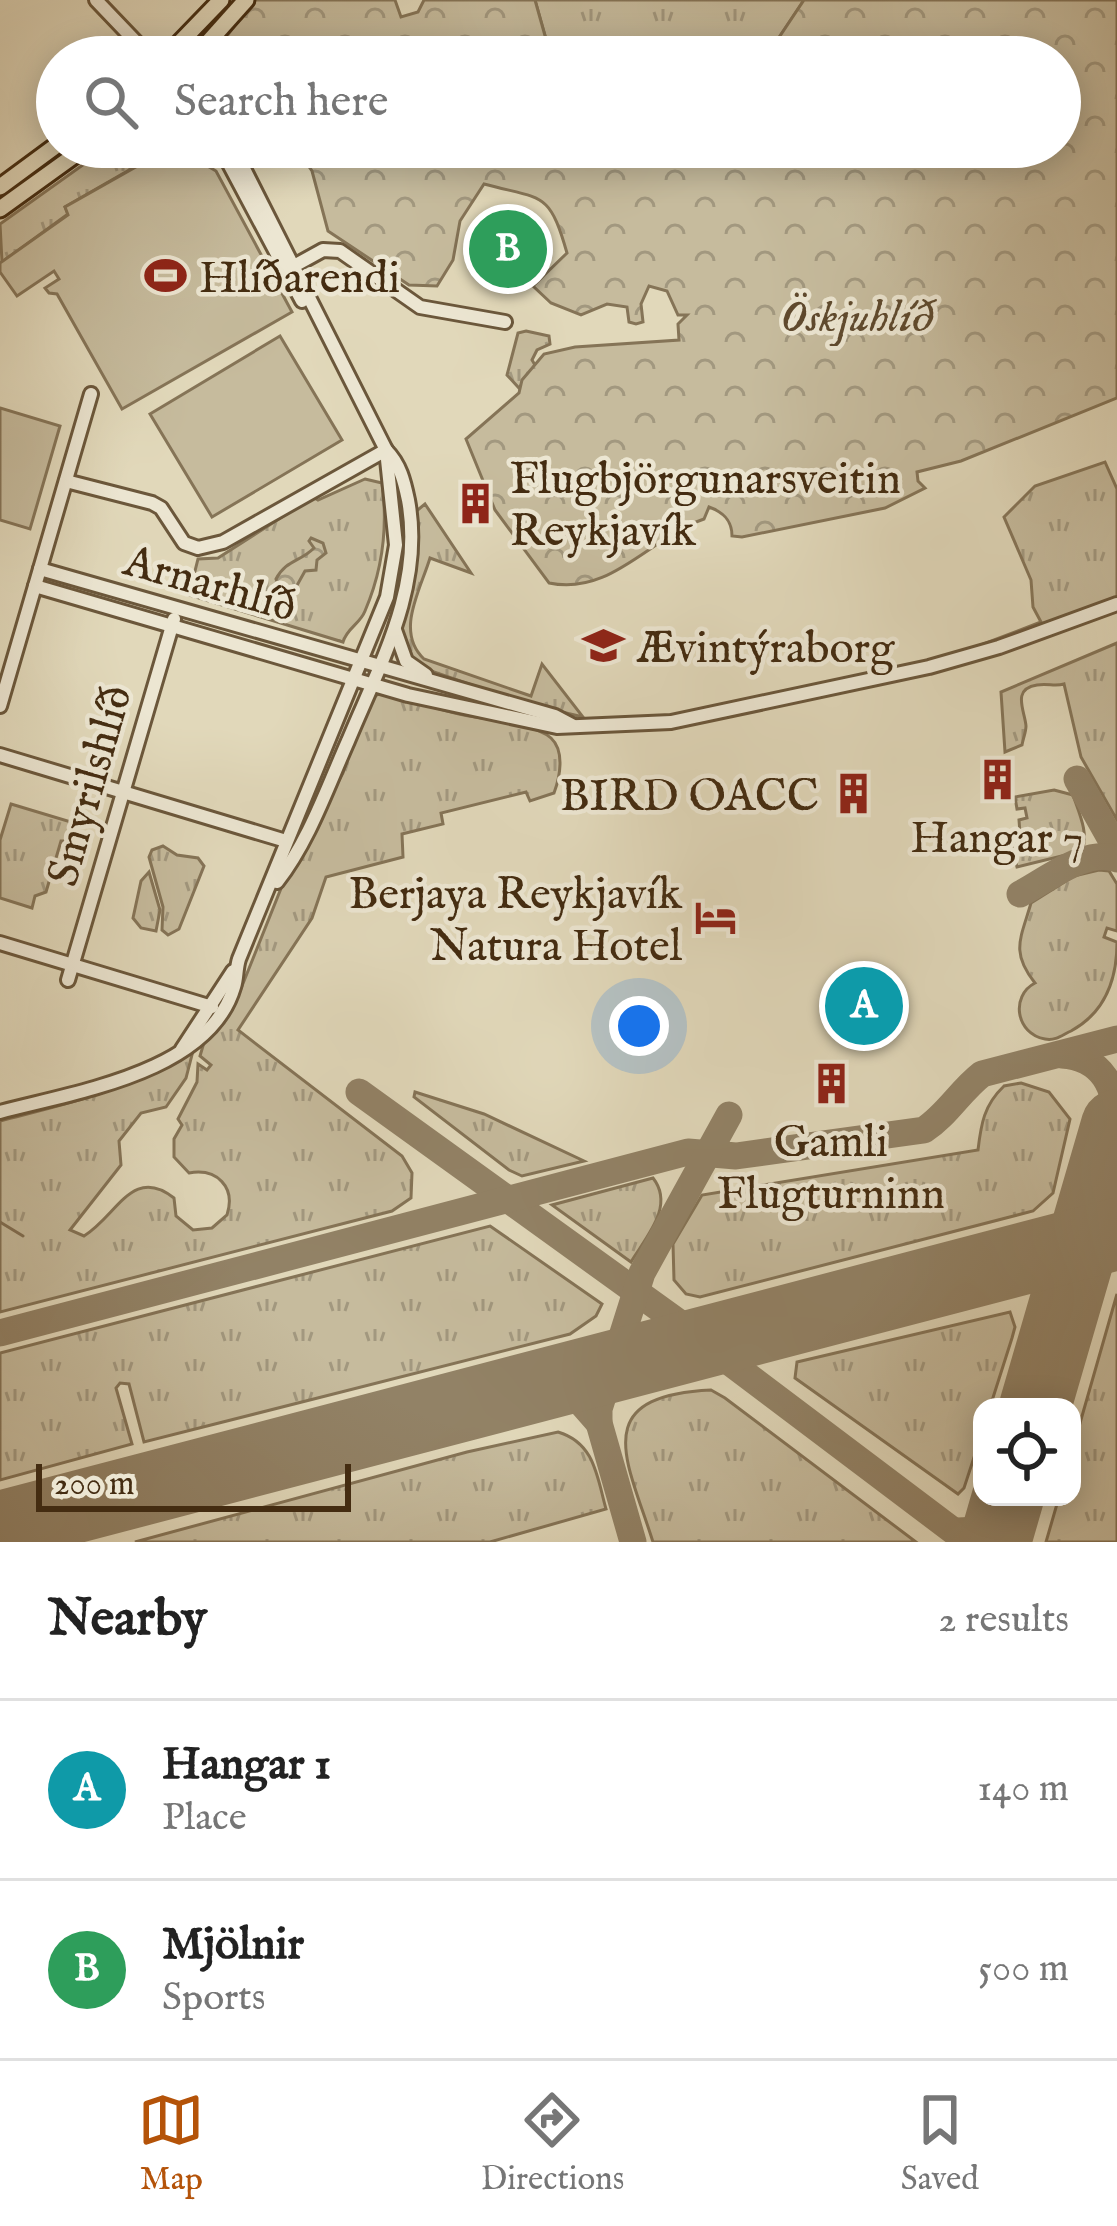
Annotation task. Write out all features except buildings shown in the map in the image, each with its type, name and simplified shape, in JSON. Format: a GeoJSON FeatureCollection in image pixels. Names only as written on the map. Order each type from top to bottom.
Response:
{"type":"FeatureCollection","features":[{"type":"Feature","properties":{"kind":"main road"},"geometry":{"type":"LineString","coordinates":[[184,36],[221,0]]}},
{"type":"Feature","properties":{"kind":"main road"},"geometry":{"type":"LineString","coordinates":[[217,36],[246,0]]}},
{"type":"Feature","properties":{"kind":"main road"},"geometry":{"type":"LineString","coordinates":[[0,187],[36,161]]}},
{"type":"Feature","properties":{"kind":"main road"},"geometry":{"type":"LineString","coordinates":[[0,209],[57,168]]}},
{"type":"Feature","properties":{"kind":"street"},"geometry":{"type":"LineString","coordinates":[[96,0],[128,36]]}},
{"type":"Feature","properties":{"kind":"street"},"geometry":{"type":"LineString","coordinates":[[231,168],[394,459],[403,481],[411,531],[407,586],[380,668],[304,837],[265,899]]}},
{"type":"Feature","properties":{"kind":"street"},"geometry":{"type":"LineString","coordinates":[[242,168],[287,270]]}},
{"type":"Feature","properties":{"kind":"street"},"geometry":{"type":"LineString","coordinates":[[287,270],[323,250],[340,250],[420,307],[505,322]]}},
{"type":"Feature","properties":{"kind":"street"},"geometry":{"type":"LineString","coordinates":[[0,706],[91,394]]}},
{"type":"Feature","properties":{"kind":"street"},"geometry":{"type":"LineString","coordinates":[[66,481],[152,503],[161,508],[184,543],[204,548],[386,451]]}},
{"type":"Feature","properties":{"kind":"street"},"geometry":{"type":"LineString","coordinates":[[181,1050],[236,966],[387,597],[396,551],[386,451]]}},
{"type":"Feature","properties":{"kind":"street","name":"Arnarhlíð"},"geometry":{"type":"LineString","coordinates":[[40,569],[573,725]]}},
{"type":"Feature","properties":{"kind":"street","name":"Arnarhlíð"},"geometry":{"type":"LineString","coordinates":[[35,586],[372,684],[544,725],[573,725]]}},
{"type":"Feature","properties":{"kind":"street"},"geometry":{"type":"LineString","coordinates":[[573,725],[671,722],[908,672],[999,647],[1117,604]]}},
{"type":"Feature","properties":{"kind":"street","name":"Smyrilshlíð"},"geometry":{"type":"LineString","coordinates":[[68,980],[176,610]]}},
{"type":"Feature","properties":{"kind":"street"},"geometry":{"type":"LineString","coordinates":[[395,629],[406,661],[447,686]]}},
{"type":"Feature","properties":{"kind":"street"},"geometry":{"type":"LineString","coordinates":[[0,755],[286,841]]}},
{"type":"Feature","properties":{"kind":"street"},"geometry":{"type":"LineString","coordinates":[[0,944],[212,1007]]}},
{"type":"Feature","properties":{"kind":"street"},"geometry":{"type":"LineString","coordinates":[[0,1112],[130,1077],[181,1050],[203,1036],[221,1012],[234,987],[236,966]]}},
{"type":"Feature","properties":{"kind":"green space"},"geometry":{"type":"Polygon","coordinates":[[[254,0],[395,0],[401,17],[418,12],[424,0],[535,0],[545,36],[227,36],[254,0]]]}},
{"type":"Feature","properties":{"kind":"green space"},"geometry":{"type":"Polygon","coordinates":[[[535,0],[804,0],[780,36],[545,36],[535,0]]]}},
{"type":"Feature","properties":{"kind":"green space","name":"Öskjuhlíð"},"geometry":{"type":"Polygon","coordinates":[[[804,0],[1117,0],[1117,398],[961,461],[917,472],[925,488],[885,508],[742,537],[732,536],[726,517],[709,507],[704,519],[611,573],[571,585],[549,583],[495,510],[466,439],[519,393],[522,380],[544,354],[575,347],[679,340],[678,324],[687,315],[678,315],[667,291],[649,286],[641,304],[643,322],[636,324],[629,322],[627,307],[607,304],[581,315],[551,303],[533,286],[567,253],[555,218],[531,196],[484,184],[460,221],[453,260],[437,286],[409,285],[328,231],[310,168],[1081,168],[1081,36],[780,36],[804,0]]]}},
{"type":"Feature","properties":{"kind":"green space"},"geometry":{"type":"Polygon","coordinates":[[[79,168],[133,168],[65,207],[68,214],[2,262],[0,224],[79,168]]]}},
{"type":"Feature","properties":{"kind":"green space","name":"Hlíðarendi"},"geometry":{"type":"Polygon","coordinates":[[[134,168],[211,168],[292,312],[122,409],[57,294],[45,288],[59,279],[54,271],[17,296],[0,272],[0,263],[68,215],[65,207],[134,168]]]}},
{"type":"Feature","properties":{"kind":"green space"},"geometry":{"type":"Polygon","coordinates":[[[518,333],[549,336],[550,344],[537,350],[532,360],[535,365],[519,388],[507,375],[518,333]]]}},
{"type":"Feature","properties":{"kind":"green space"},"geometry":{"type":"Polygon","coordinates":[[[280,336],[342,440],[212,517],[150,414],[280,336]]]}},
{"type":"Feature","properties":{"kind":"green space"},"geometry":{"type":"Polygon","coordinates":[[[0,408],[60,426],[30,529],[0,520],[0,408]]]}},
{"type":"Feature","properties":{"kind":"green space"},"geometry":{"type":"Polygon","coordinates":[[[1105,462],[1117,489],[1117,598],[973,648],[1041,622],[1033,607],[1031,580],[1004,517],[1035,486],[1105,462]]]}},
{"type":"Feature","properties":{"kind":"green space"},"geometry":{"type":"Polygon","coordinates":[[[365,479],[382,483],[382,548],[365,611],[343,642],[189,595],[198,559],[218,558],[313,497],[318,500],[365,479]]]}},
{"type":"Feature","properties":{"kind":"green space"},"geometry":{"type":"Polygon","coordinates":[[[425,504],[471,573],[430,558],[411,624],[411,636],[424,659],[531,696],[542,664],[583,717],[524,703],[431,671],[409,657],[400,631],[414,513],[425,504]]]}},
{"type":"Feature","properties":{"kind":"green space"},"geometry":{"type":"Polygon","coordinates":[[[311,538],[323,543],[326,553],[317,560],[316,570],[305,571],[295,589],[281,592],[276,579],[314,548],[311,538]]]}},
{"type":"Feature","properties":{"kind":"green space"},"geometry":{"type":"Polygon","coordinates":[[[1117,643],[1117,820],[1081,757],[1064,684],[1037,685],[1024,691],[1022,745],[1005,752],[1001,692],[1117,643]]]}},
{"type":"Feature","properties":{"kind":"green space"},"geometry":{"type":"Polygon","coordinates":[[[385,692],[533,729],[551,738],[560,757],[554,793],[530,801],[526,792],[441,813],[443,824],[402,834],[403,857],[326,877],[312,918],[238,1030],[402,1156],[412,1173],[411,1198],[392,1211],[0,1312],[0,1121],[125,1085],[194,1047],[186,1078],[166,1107],[141,1113],[119,1141],[121,1165],[70,1230],[84,1236],[126,1197],[147,1187],[174,1198],[176,1216],[193,1230],[212,1228],[227,1215],[229,1196],[222,1182],[208,1174],[189,1173],[174,1157],[174,1139],[182,1125],[178,1119],[197,1082],[198,1064],[207,1070],[211,1065],[200,1056],[205,1039],[234,1006],[282,886],[343,773],[368,698],[385,692]]]}},
{"type":"Feature","properties":{"kind":"green space"},"geometry":{"type":"Polygon","coordinates":[[[1054,790],[1073,795],[1084,830],[1082,851],[1017,867],[1009,835],[1020,833],[1019,820],[1027,818],[1025,808],[1017,809],[1015,797],[1054,790]]]}},
{"type":"Feature","properties":{"kind":"green space"},"geometry":{"type":"Polygon","coordinates":[[[11,804],[71,822],[46,892],[35,896],[32,908],[0,898],[0,840],[11,804]]]}},
{"type":"Feature","properties":{"kind":"green space"},"geometry":{"type":"Polygon","coordinates":[[[163,846],[177,855],[198,858],[204,866],[179,929],[168,935],[162,930],[163,907],[149,857],[152,850],[163,846]]]}},
{"type":"Feature","properties":{"kind":"green space"},"geometry":{"type":"Polygon","coordinates":[[[1109,871],[1117,884],[1117,931],[1107,928],[1104,937],[1117,942],[1107,993],[1093,1014],[1071,1031],[1052,1039],[1035,1036],[1020,1014],[1022,997],[1035,983],[1020,953],[1031,903],[1074,876],[1109,871]]]}},
{"type":"Feature","properties":{"kind":"green space"},"geometry":{"type":"Polygon","coordinates":[[[149,872],[160,910],[156,931],[141,928],[133,918],[141,881],[149,872]]]}},
{"type":"Feature","properties":{"kind":"green space"},"geometry":{"type":"Polygon","coordinates":[[[1021,1083],[1049,1092],[1070,1119],[1053,1193],[1033,1211],[700,1297],[686,1294],[674,1280],[673,1244],[702,1195],[978,1150],[992,1100],[1004,1086],[1021,1083]]]}},
{"type":"Feature","properties":{"kind":"green space"},"geometry":{"type":"Polygon","coordinates":[[[415,1092],[484,1114],[584,1161],[522,1176],[414,1097],[415,1092]]]}},
{"type":"Feature","properties":{"kind":"green space"},"geometry":{"type":"Polygon","coordinates":[[[653,1178],[660,1210],[631,1262],[552,1205],[653,1178]]]}},
{"type":"Feature","properties":{"kind":"green space"},"geometry":{"type":"Polygon","coordinates":[[[490,1226],[602,1304],[596,1316],[570,1334],[144,1442],[129,1384],[120,1383],[116,1388],[132,1444],[0,1480],[0,1353],[490,1226]]]}},
{"type":"Feature","properties":{"kind":"green space"},"geometry":{"type":"Polygon","coordinates":[[[1117,1294],[1117,1542],[1046,1542],[1056,1506],[1081,1506],[1081,1420],[1117,1294]]]}},
{"type":"Feature","properties":{"kind":"green space"},"geometry":{"type":"Polygon","coordinates":[[[1010,1312],[1015,1327],[993,1398],[973,1398],[973,1460],[958,1494],[795,1378],[797,1362],[1010,1312]]]}},
{"type":"Feature","properties":{"kind":"green space"},"geometry":{"type":"Polygon","coordinates":[[[711,1390],[916,1542],[653,1542],[627,1460],[631,1420],[646,1405],[672,1395],[711,1390]]]}},
{"type":"Feature","properties":{"kind":"green space"},"geometry":{"type":"Polygon","coordinates":[[[558,1432],[587,1453],[606,1509],[490,1542],[135,1542],[467,1452],[558,1432]]]}},
{"type":"Feature","properties":{"kind":"waterway"},"geometry":{"type":"LineString","coordinates":[[0,1222],[23,1236]]}},
{"type":"Feature","properties":{"kind":"taxiway"},"geometry":{"type":"LineString","coordinates":[[1077,779],[1117,850]]}},
{"type":"Feature","properties":{"kind":"taxiway"},"geometry":{"type":"LineString","coordinates":[[1020,894],[1080,861],[1105,856],[1117,859]]}},
{"type":"Feature","properties":{"kind":"taxiway"},"geometry":{"type":"LineString","coordinates":[[0,1333],[688,1152],[736,1156],[924,1130],[982,1074],[1117,1039]]}},
{"type":"Feature","properties":{"kind":"taxiway"},"geometry":{"type":"LineString","coordinates":[[1062,1055],[1097,1068],[1114,1098],[1117,1125]]}},
{"type":"Feature","properties":{"kind":"taxiway"},"geometry":{"type":"LineString","coordinates":[[359,1092],[685,1327],[707,1335],[755,1329]]}},
{"type":"Feature","properties":{"kind":"taxiway"},"geometry":{"type":"LineString","coordinates":[[633,1542],[599,1409],[642,1273],[729,1115]]}},
{"type":"Feature","properties":{"kind":"taxiway"},"geometry":{"type":"LineString","coordinates":[[562,1380],[599,1364],[615,1347]]}},
{"type":"Feature","properties":{"kind":"taxiway"},"geometry":{"type":"LineString","coordinates":[[683,1348],[711,1352],[728,1361],[968,1542]]}},
{"type":"Feature","properties":{"kind":"taxiway"},"geometry":{"type":"LineString","coordinates":[[607,1387],[640,1359]]}},
{"type":"Feature","properties":{"kind":"taxiway"},"geometry":{"type":"LineString","coordinates":[[536,1387],[577,1398],[599,1423]]}},
{"type":"Feature","properties":{"kind":"taxiway"},"geometry":{"type":"LineString","coordinates":[[958,1531],[979,1530],[1002,1517]]}},
{"type":"Feature","properties":{"kind":"runway"},"geometry":{"type":"LineString","coordinates":[[1038,1398],[1117,1125]]}},
{"type":"Feature","properties":{"kind":"runway"},"geometry":{"type":"LineString","coordinates":[[0,1527],[1117,1234]]}},
{"type":"Feature","properties":{"kind":"runway"},"geometry":{"type":"LineString","coordinates":[[995,1542],[1005,1506]]}},
{"type":"Feature","properties":{"kind":"place","name":"Mjölnir"},"geometry":{"type":"Point","coordinates":[508,249]}},
{"type":"Feature","properties":{"kind":"place","name":"Hlíðarendi"},"geometry":{"type":"Point","coordinates":[165,276]}},
{"type":"Feature","properties":{"kind":"place","name":"Flugbjörgunarsveitin Reykjavík"},"geometry":{"type":"Point","coordinates":[476,503]}},
{"type":"Feature","properties":{"kind":"place","name":"Ævintýraborg"},"geometry":{"type":"Point","coordinates":[603,646]}},
{"type":"Feature","properties":{"kind":"place","name":"Hangar 7"},"geometry":{"type":"Point","coordinates":[997,780]}},
{"type":"Feature","properties":{"kind":"place","name":"BIRD OACC"},"geometry":{"type":"Point","coordinates":[853,794]}},
{"type":"Feature","properties":{"kind":"place","name":"Berjaya Reykjavík Natura Hotel"},"geometry":{"type":"Point","coordinates":[716,918]}},
{"type":"Feature","properties":{"kind":"place","name":"Hangar 1"},"geometry":{"type":"Point","coordinates":[864,1006]}},
{"type":"Feature","properties":{"kind":"place","name":"Gamli Flugturninn"},"geometry":{"type":"Point","coordinates":[831,1084]}}]}
